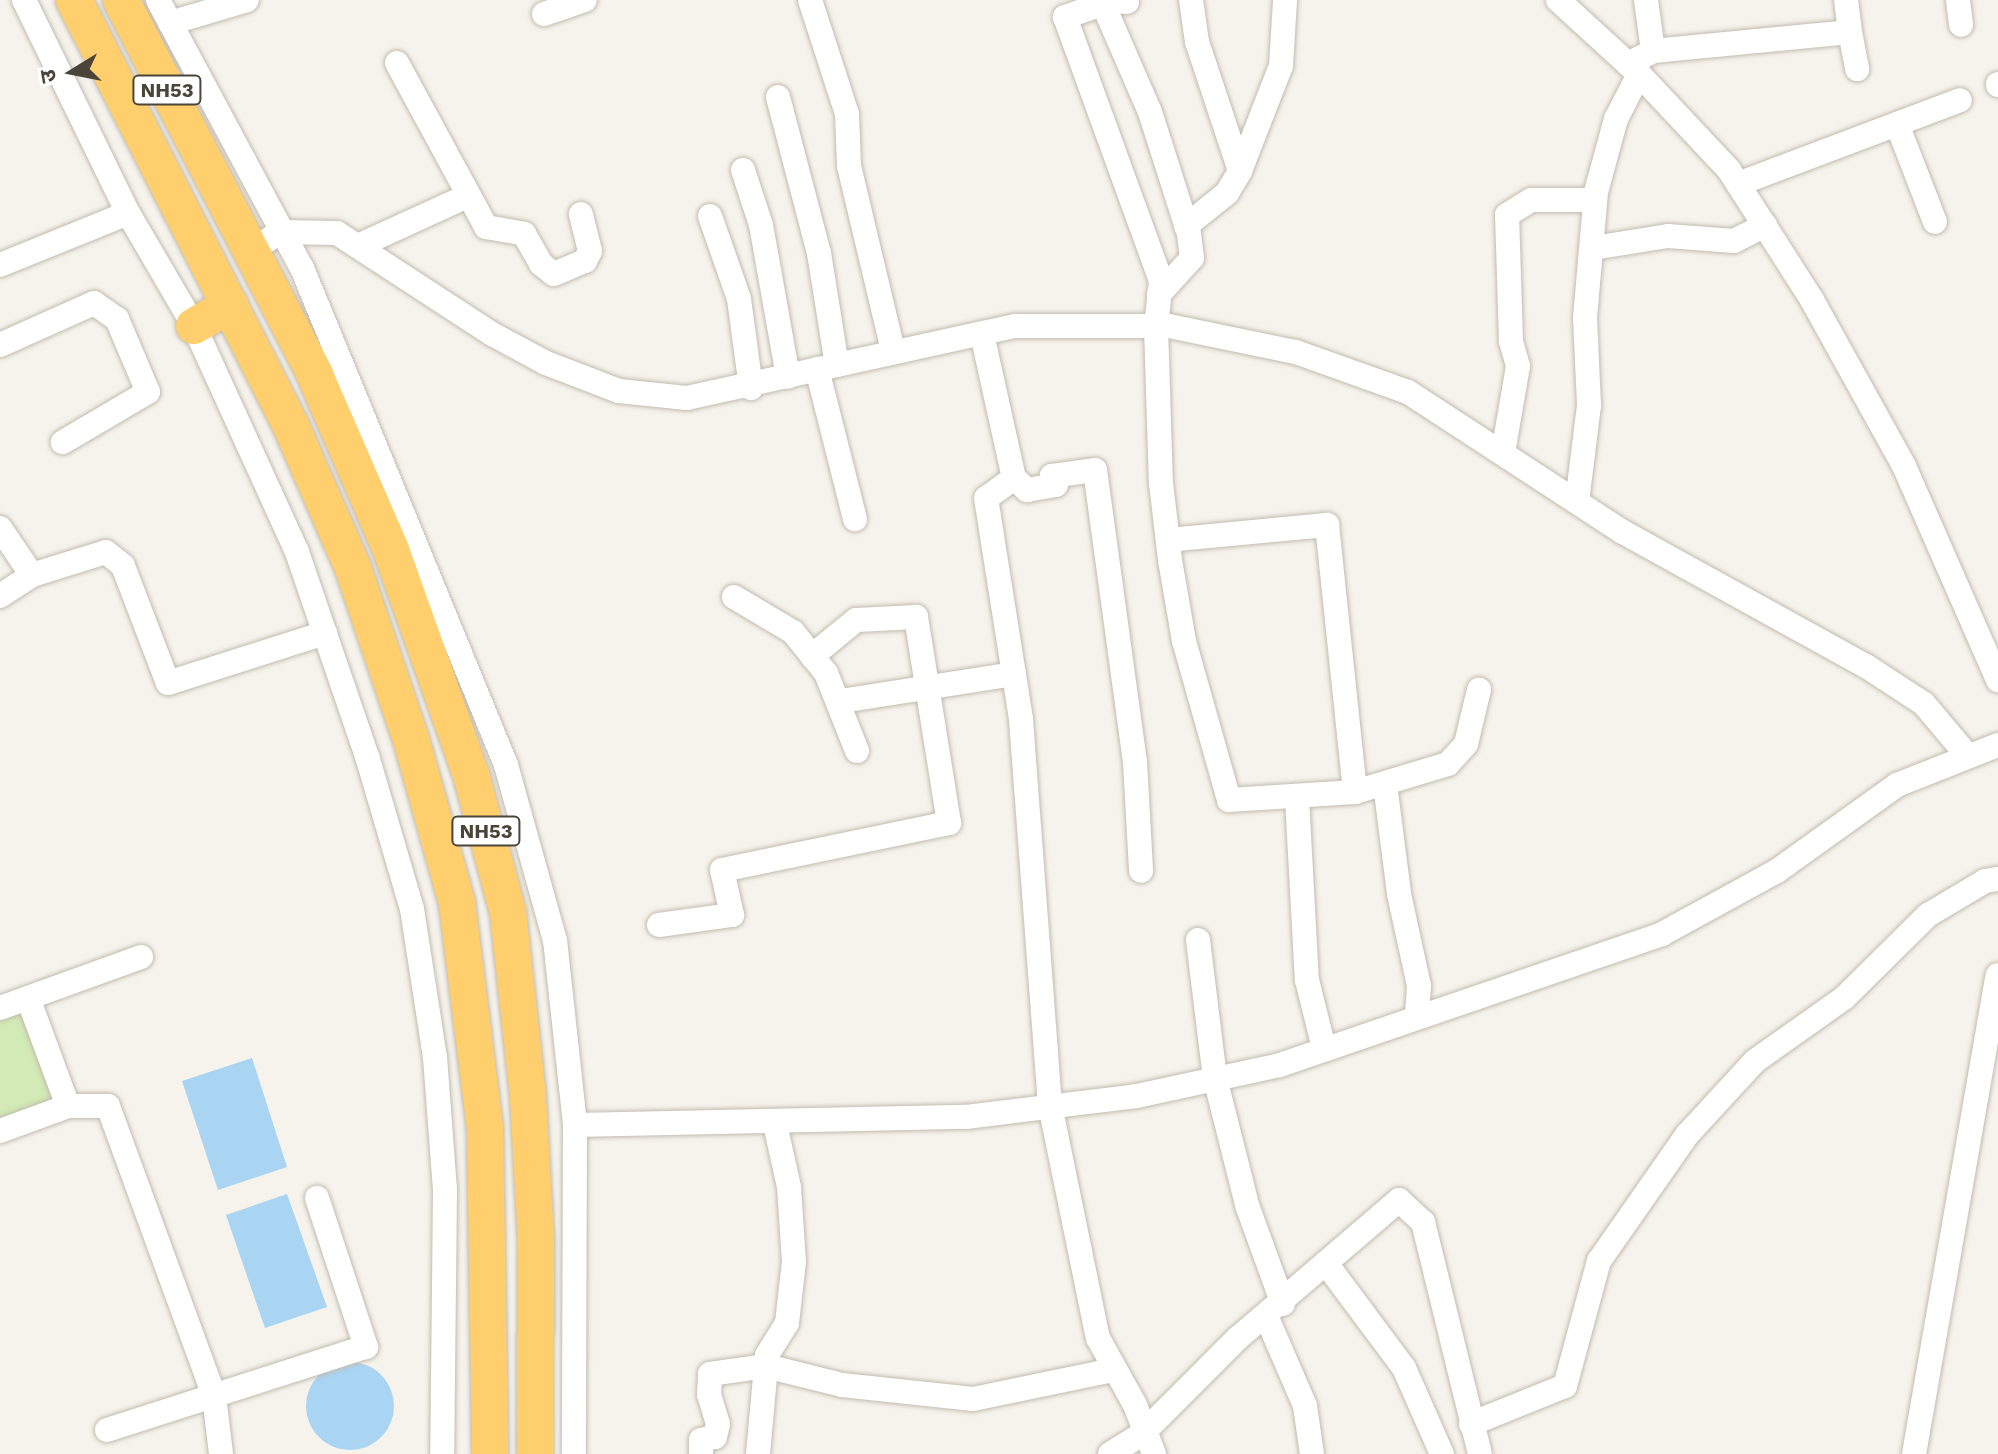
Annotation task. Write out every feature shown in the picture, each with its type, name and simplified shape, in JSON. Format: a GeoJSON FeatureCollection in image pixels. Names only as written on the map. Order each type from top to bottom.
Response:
{"type":"FeatureCollection","features":[{"type":"Feature","properties":{"kind":"highway","name":"NH53"},"geometry":{"type":"LineString","coordinates":[[74,0],[230,305],[353,568],[411,739],[457,903],[485,1127],[490,1454]]}},
{"type":"Feature","properties":{"kind":"highway","name":"NH53"},"geometry":{"type":"LineString","coordinates":[[121,0],[315,375],[391,550],[472,778],[508,912],[536,1241],[535,1454]]}},
{"type":"Feature","properties":{"kind":"highway"},"geometry":{"type":"LineString","coordinates":[[194,326],[230,305]]}},
{"type":"Feature","properties":{"kind":"street"},"geometry":{"type":"LineString","coordinates":[[24,0],[128,213],[194,326],[297,552],[412,909],[435,1057],[445,1189],[442,1454]]}},
{"type":"Feature","properties":{"kind":"street"},"geometry":{"type":"LineString","coordinates":[[158,0],[308,283],[506,765],[555,940],[575,1125],[574,1454]]}},
{"type":"Feature","properties":{"kind":"street"},"geometry":{"type":"LineString","coordinates":[[170,23],[247,0]]}},
{"type":"Feature","properties":{"kind":"street"},"geometry":{"type":"LineString","coordinates":[[544,14],[585,0]]}},
{"type":"Feature","properties":{"kind":"street"},"geometry":{"type":"LineString","coordinates":[[810,0],[847,114],[849,166],[893,351]]}},
{"type":"Feature","properties":{"kind":"street"},"geometry":{"type":"LineString","coordinates":[[1191,0],[1197,42],[1240,171]]}},
{"type":"Feature","properties":{"kind":"street"},"geometry":{"type":"LineString","coordinates":[[1186,226],[1227,193],[1240,171],[1281,66],[1285,0]]}},
{"type":"Feature","properties":{"kind":"street"},"geometry":{"type":"LineString","coordinates":[[1558,0],[1634,69],[1738,184],[1765,225],[1904,466],[1998,680]]}},
{"type":"Feature","properties":{"kind":"street"},"geometry":{"type":"LineString","coordinates":[[1646,0],[1653,51]]}},
{"type":"Feature","properties":{"kind":"street"},"geometry":{"type":"LineString","coordinates":[[1846,0],[1857,69]]}},
{"type":"Feature","properties":{"kind":"street"},"geometry":{"type":"LineString","coordinates":[[1958,0],[1961,25]]}},
{"type":"Feature","properties":{"kind":"street"},"geometry":{"type":"LineString","coordinates":[[1159,294],[1192,258],[1186,226],[1115,3],[1065,17],[1161,281],[1159,294],[1156,327],[1168,540],[1184,641],[1229,800],[1355,792],[1448,764],[1466,744],[1479,690]]}},
{"type":"Feature","properties":{"kind":"street"},"geometry":{"type":"LineString","coordinates":[[1577,502],[1589,405],[1585,318],[1595,200],[1616,119],[1634,69],[1653,51],[1850,32]]}},
{"type":"Feature","properties":{"kind":"street"},"geometry":{"type":"LineString","coordinates":[[397,63],[486,227],[524,234],[541,264],[554,274],[585,261],[590,251],[581,214]]}},
{"type":"Feature","properties":{"kind":"street"},"geometry":{"type":"LineString","coordinates":[[778,97],[819,253],[827,367],[855,519]]}},
{"type":"Feature","properties":{"kind":"street"},"geometry":{"type":"LineString","coordinates":[[1738,184],[1960,100]]}},
{"type":"Feature","properties":{"kind":"street"},"geometry":{"type":"LineString","coordinates":[[1897,124],[1935,222]]}},
{"type":"Feature","properties":{"kind":"street"},"geometry":{"type":"LineString","coordinates":[[743,170],[761,225],[788,377]]}},
{"type":"Feature","properties":{"kind":"street"},"geometry":{"type":"LineString","coordinates":[[358,246],[467,196]]}},
{"type":"Feature","properties":{"kind":"street"},"geometry":{"type":"LineString","coordinates":[[1503,453],[1518,366],[1511,341],[1507,215],[1531,200],[1595,200]]}},
{"type":"Feature","properties":{"kind":"street"},"geometry":{"type":"LineString","coordinates":[[0,265],[128,213]]}},
{"type":"Feature","properties":{"kind":"street"},"geometry":{"type":"LineString","coordinates":[[710,216],[739,299],[751,388]]}},
{"type":"Feature","properties":{"kind":"street"},"geometry":{"type":"LineString","coordinates":[[1593,248],[1668,236],[1734,241],[1765,225]]}},
{"type":"Feature","properties":{"kind":"street"},"geometry":{"type":"LineString","coordinates":[[250,252],[280,232],[337,233],[492,334],[546,363],[619,391],[687,398],[751,388],[893,351],[1015,326],[1156,327],[1296,352],[1408,392],[1577,502],[1866,666],[1924,704],[1967,755]]}},
{"type":"Feature","properties":{"kind":"street"},"geometry":{"type":"LineString","coordinates":[[0,345],[94,303],[117,319],[148,392],[63,442]]}},
{"type":"Feature","properties":{"kind":"street"},"geometry":{"type":"LineString","coordinates":[[982,334],[1014,478],[1027,490],[1056,485],[1052,476],[1095,470],[1135,762],[1141,871]]}},
{"type":"Feature","properties":{"kind":"street"},"geometry":{"type":"LineString","coordinates":[[1014,478],[986,498],[1014,674],[1050,1105],[1098,1338],[1146,1430],[1154,1454]]}},
{"type":"Feature","properties":{"kind":"street"},"geometry":{"type":"LineString","coordinates":[[1168,540],[1327,525],[1355,792]]}},
{"type":"Feature","properties":{"kind":"street"},"geometry":{"type":"LineString","coordinates":[[0,528],[32,575]]}},
{"type":"Feature","properties":{"kind":"street"},"geometry":{"type":"LineString","coordinates":[[0,596],[32,575],[106,552],[123,566],[168,683],[325,633]]}},
{"type":"Feature","properties":{"kind":"street"},"geometry":{"type":"LineString","coordinates":[[734,597],[793,632],[841,701],[857,751]]}},
{"type":"Feature","properties":{"kind":"street"},"geometry":{"type":"LineString","coordinates":[[659,925],[732,915],[722,870],[949,823],[916,617],[856,620],[812,656]]}},
{"type":"Feature","properties":{"kind":"street"},"geometry":{"type":"LineString","coordinates":[[841,701],[1014,674]]}},
{"type":"Feature","properties":{"kind":"street"},"geometry":{"type":"LineString","coordinates":[[575,1125],[891,1123],[1137,1096],[1280,1065],[1662,934],[1777,871],[1897,785],[1998,745]]}},
{"type":"Feature","properties":{"kind":"street"},"geometry":{"type":"LineString","coordinates":[[1385,784],[1399,894],[1419,986],[1417,1016]]}},
{"type":"Feature","properties":{"kind":"street"},"geometry":{"type":"LineString","coordinates":[[1297,798],[1307,980],[1324,1048]]}},
{"type":"Feature","properties":{"kind":"street"},"geometry":{"type":"LineString","coordinates":[[1462,1448],[1565,1386],[1599,1261],[1687,1135],[1755,1061],[1844,998],[1928,915],[1985,881],[1998,879]]}},
{"type":"Feature","properties":{"kind":"street"},"geometry":{"type":"LineString","coordinates":[[1198,940],[1215,1078],[1275,1311],[1305,1406],[1312,1454]]}},
{"type":"Feature","properties":{"kind":"street"},"geometry":{"type":"LineString","coordinates":[[0,1008],[141,957]]}},
{"type":"Feature","properties":{"kind":"street"},"geometry":{"type":"LineString","coordinates":[[1914,1454],[1998,975]]}},
{"type":"Feature","properties":{"kind":"street"},"geometry":{"type":"LineString","coordinates":[[28,998],[68,1106]]}},
{"type":"Feature","properties":{"kind":"street"},"geometry":{"type":"LineString","coordinates":[[0,1131],[68,1106],[108,1106],[214,1396],[221,1454]]}},
{"type":"Feature","properties":{"kind":"street"},"geometry":{"type":"LineString","coordinates":[[758,1454],[766,1366],[787,1323],[794,1262],[789,1187],[775,1124]]}},
{"type":"Feature","properties":{"kind":"street"},"geometry":{"type":"LineString","coordinates":[[107,1430],[366,1347],[317,1198]]}},
{"type":"Feature","properties":{"kind":"street"},"geometry":{"type":"LineString","coordinates":[[1110,1454],[1146,1430],[1238,1338],[1328,1266],[1399,1200],[1423,1222],[1462,1448]]}},
{"type":"Feature","properties":{"kind":"street"},"geometry":{"type":"LineString","coordinates":[[1328,1266],[1462,1448]]}},
{"type":"Feature","properties":{"kind":"street"},"geometry":{"type":"LineString","coordinates":[[701,1454],[701,1440],[715,1437],[718,1424],[709,1395],[710,1374],[766,1366],[842,1385],[973,1399],[1113,1370]]}},
{"type":"Feature","properties":{"kind":"green space"},"geometry":{"type":"Polygon","coordinates":[[[13,1013],[29,1018],[55,1092],[53,1102],[0,1122],[0,1018],[13,1013]]]}},
{"type":"Feature","properties":{"kind":"water"},"geometry":{"type":"Polygon","coordinates":[[[252,1058],[287,1167],[218,1190],[182,1081],[252,1058]]]}},
{"type":"Feature","properties":{"kind":"water"},"geometry":{"type":"Polygon","coordinates":[[[287,1194],[327,1307],[265,1328],[226,1215],[287,1194]]]}},
{"type":"Feature","properties":{"kind":"water"},"geometry":{"type":"Polygon","coordinates":[[[350,1362],[367,1365],[381,1375],[391,1389],[394,1406],[391,1423],[381,1437],[367,1447],[350,1450],[333,1447],[319,1437],[309,1423],[306,1406],[309,1389],[319,1375],[333,1365],[350,1362]]]}}]}
